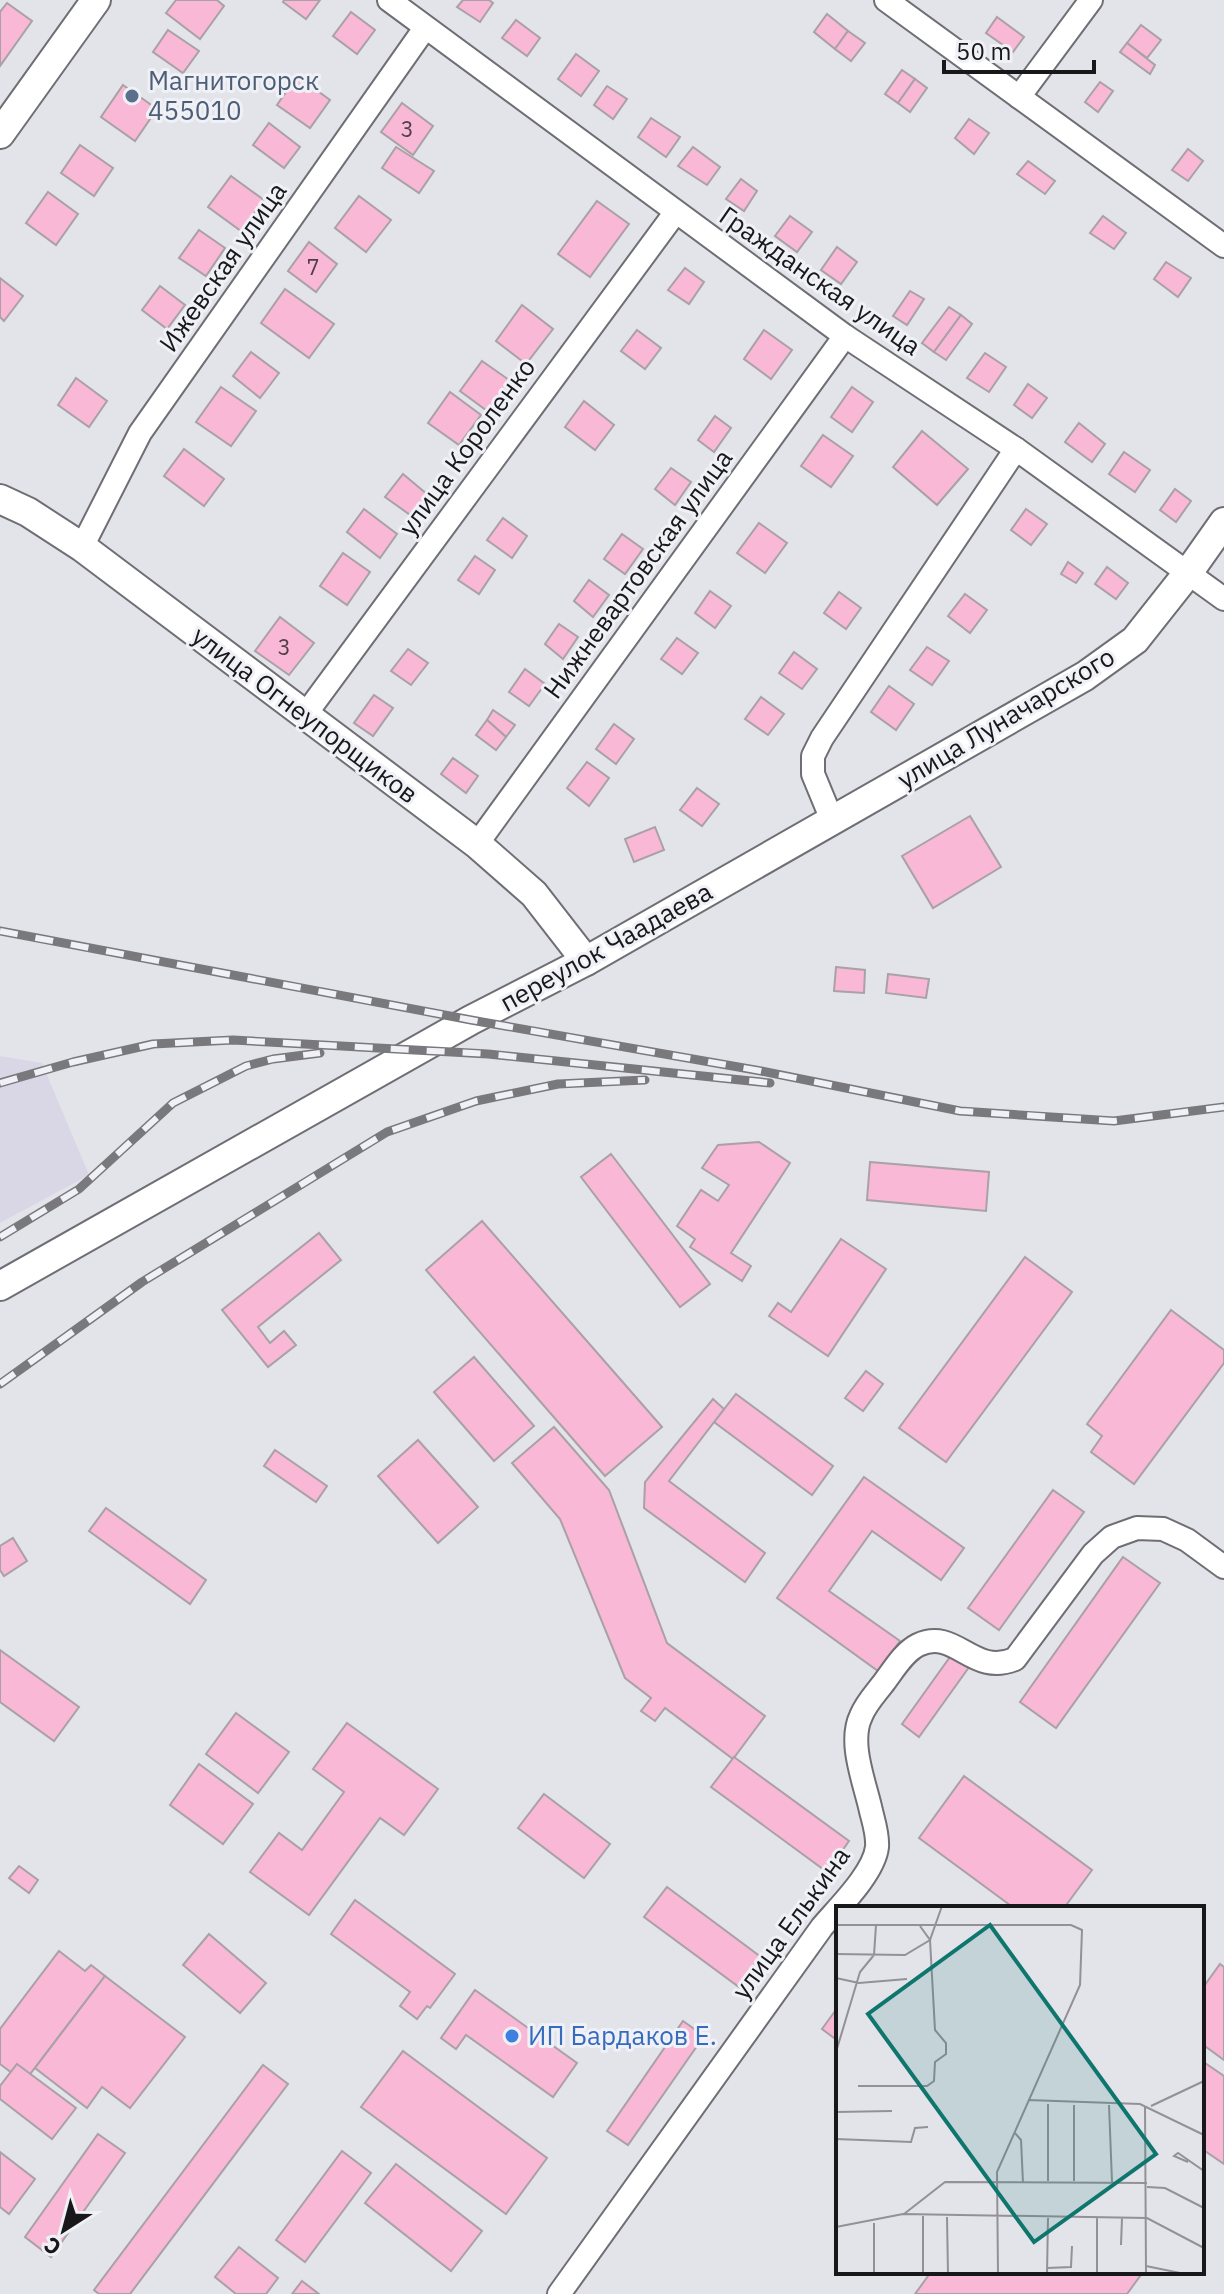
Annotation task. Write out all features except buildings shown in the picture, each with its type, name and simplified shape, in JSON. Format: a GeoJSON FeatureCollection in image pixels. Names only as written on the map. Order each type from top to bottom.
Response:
{"type":"FeatureCollection","features":[{"type":"Feature","properties":{"kind":"street"},"geometry":{"type":"LineString","coordinates":[[0,134],[96,0]]}},
{"type":"Feature","properties":{"kind":"street","name":"Гражданская улица"},"geometry":{"type":"LineString","coordinates":[[389,0],[845,336],[1016,449],[1224,599]]}},
{"type":"Feature","properties":{"kind":"street"},"geometry":{"type":"LineString","coordinates":[[886,0],[1224,246]]}},
{"type":"Feature","properties":{"kind":"street"},"geometry":{"type":"LineString","coordinates":[[1019,97],[1091,0]]}},
{"type":"Feature","properties":{"kind":"street","name":"Ижевская улица"},"geometry":{"type":"LineString","coordinates":[[82,547],[140,433],[425,28]]}},
{"type":"Feature","properties":{"kind":"street","name":"улица Короленко"},"geometry":{"type":"LineString","coordinates":[[305,715],[675,213]]}},
{"type":"Feature","properties":{"kind":"street","name":"Нижневартовская улица"},"geometry":{"type":"LineString","coordinates":[[477,844],[845,336]]}},
{"type":"Feature","properties":{"kind":"street"},"geometry":{"type":"LineString","coordinates":[[832,820],[813,774],[813,756],[1016,449]]}},
{"type":"Feature","properties":{"kind":"street","name":"улица Огнеупорщиков"},"geometry":{"type":"LineString","coordinates":[[0,499],[28,512],[82,547],[477,844],[534,894],[586,961]]}},
{"type":"Feature","properties":{"kind":"street","name":"улица Луначарского"},"geometry":{"type":"LineString","coordinates":[[832,820],[1085,676],[1135,640],[1224,522]]}},
{"type":"Feature","properties":{"kind":"street","name":"переулок Чаадаева"},"geometry":{"type":"LineString","coordinates":[[0,1286],[471,1020],[586,961],[832,820]]}},
{"type":"Feature","properties":{"kind":"street","name":"улица Елькина"},"geometry":{"type":"LineString","coordinates":[[839,1906],[874,1858],[876,1833],[856,1731],[867,1704],[915,1646],[928,1641],[942,1641],[990,1664],[1003,1664],[1015,1659],[1093,1554],[1112,1537],[1137,1528],[1163,1529],[1187,1540],[1224,1567]]}},
{"type":"Feature","properties":{"kind":"street","name":"улица Елькина"},"geometry":{"type":"LineString","coordinates":[[559,2294],[836,1909]]}},
{"type":"Feature","properties":{"kind":"shaded area"},"geometry":{"type":"Polygon","coordinates":[[[0,1056],[42,1063],[89,1175],[0,1223],[0,1056]]]}},
{"type":"Feature","properties":{"kind":"railway"},"geometry":{"type":"LineString","coordinates":[[0,931],[761,1071],[960,1111],[1114,1121],[1224,1107]]}},
{"type":"Feature","properties":{"kind":"railway"},"geometry":{"type":"LineString","coordinates":[[0,1083],[153,1044],[233,1040],[488,1054],[770,1083]]}},
{"type":"Feature","properties":{"kind":"railway"},"geometry":{"type":"LineString","coordinates":[[0,1237],[79,1189],[173,1103],[246,1066],[320,1053]]}},
{"type":"Feature","properties":{"kind":"railway"},"geometry":{"type":"LineString","coordinates":[[0,1384],[142,1282],[387,1132],[476,1101],[558,1084],[645,1080]]}},
{"type":"Feature","properties":{"kind":"place","name":"Магнитогорск 455010"},"geometry":{"type":"Point","coordinates":[132,96]}},
{"type":"Feature","properties":{"kind":"place","name":"ИП Бардаков Е."},"geometry":{"type":"Point","coordinates":[512,2036]}}]}
